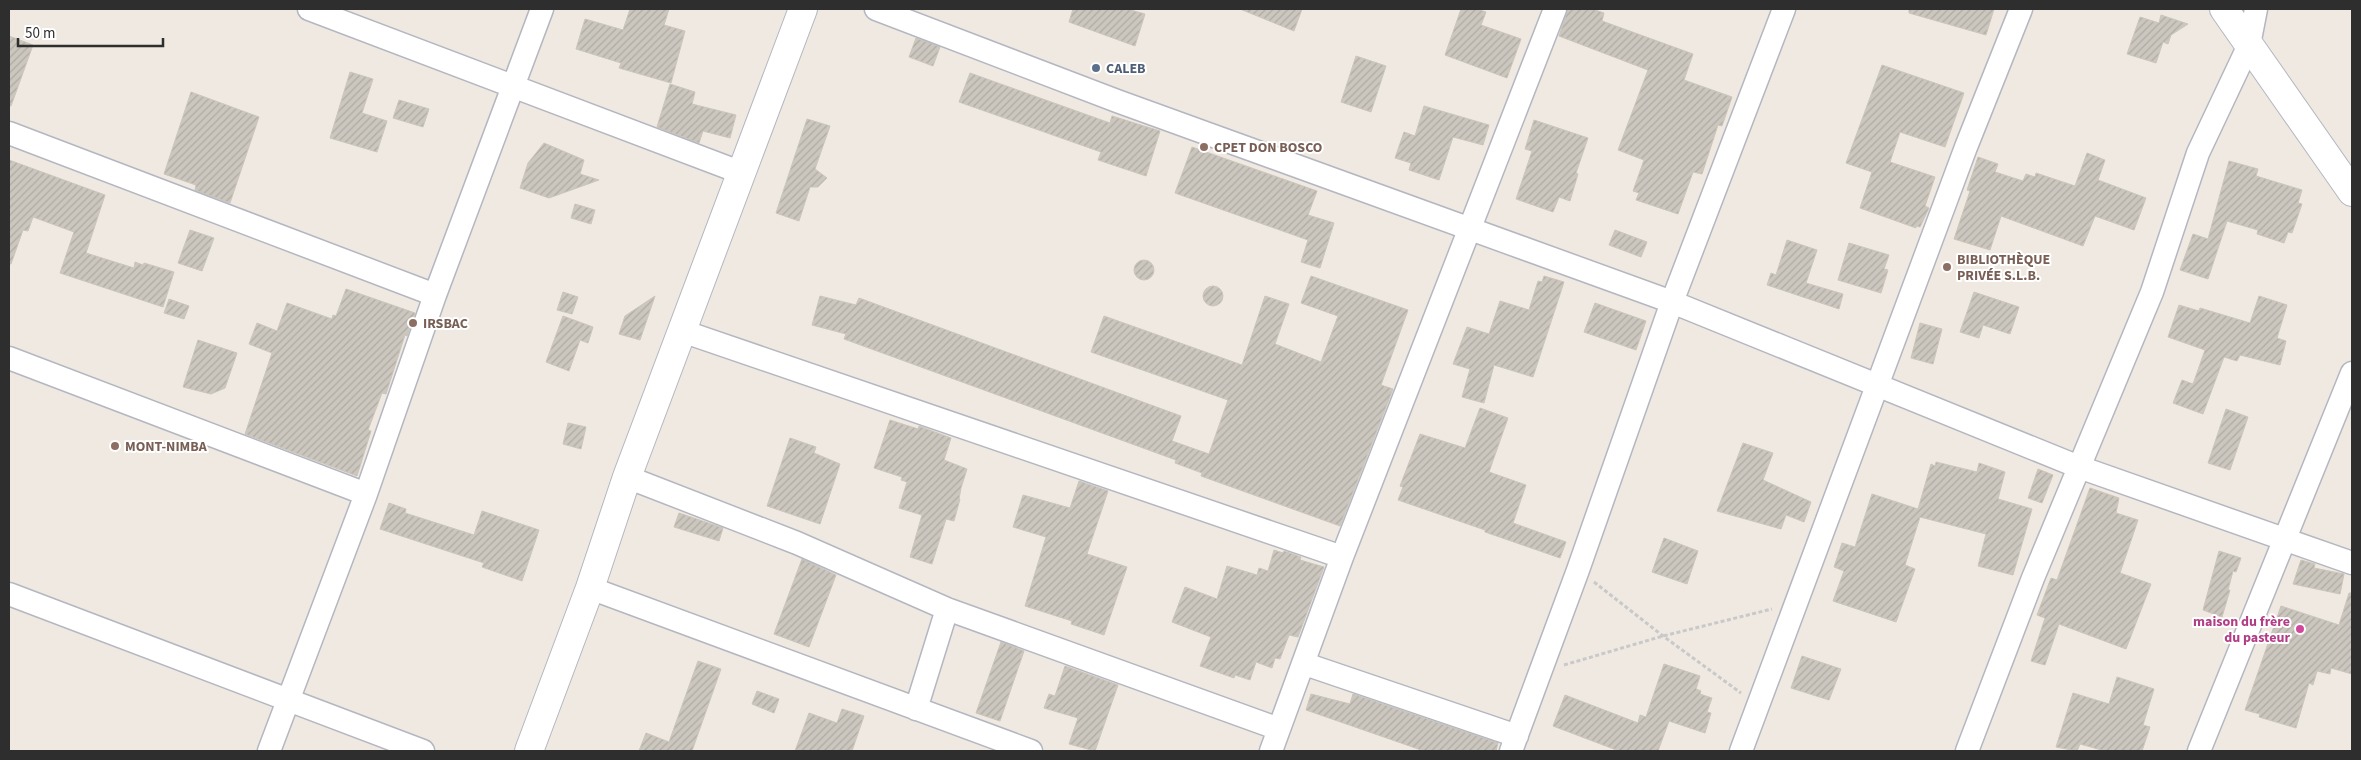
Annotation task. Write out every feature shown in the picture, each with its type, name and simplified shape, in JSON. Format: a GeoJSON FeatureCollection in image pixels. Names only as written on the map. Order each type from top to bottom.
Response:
{"type":"FeatureCollection","features":[{"type":"Feature","properties":{"kind":"street"},"geometry":{"type":"LineString","coordinates":[[309,9],[742,173]]}},
{"type":"Feature","properties":{"kind":"street"},"geometry":{"type":"LineString","coordinates":[[270,751],[366,494],[435,295],[542,9]]}},
{"type":"Feature","properties":{"kind":"street"},"geometry":{"type":"LineString","coordinates":[[529,751],[590,588],[627,477],[803,9]]}},
{"type":"Feature","properties":{"kind":"street"},"geometry":{"type":"LineString","coordinates":[[876,9],[1117,101],[1672,302],[2079,468],[2352,564]]}},
{"type":"Feature","properties":{"kind":"street"},"geometry":{"type":"LineString","coordinates":[[1305,664],[1514,744],[1578,570],[1672,302],[1784,9]]}},
{"type":"Feature","properties":{"kind":"street"},"geometry":{"type":"LineString","coordinates":[[1741,751],[1966,147],[2021,9]]}},
{"type":"Feature","properties":{"kind":"street"},"geometry":{"type":"LineString","coordinates":[[2224,9],[2352,192]]}},
{"type":"Feature","properties":{"kind":"street"},"geometry":{"type":"LineString","coordinates":[[1967,751],[2033,578],[2152,292],[2198,153],[2249,45],[2256,9]]}},
{"type":"Feature","properties":{"kind":"street"},"geometry":{"type":"LineString","coordinates":[[1271,751],[1305,664],[1342,557],[1470,230],[1547,11]]}},
{"type":"Feature","properties":{"kind":"street"},"geometry":{"type":"LineString","coordinates":[[9,132],[435,295]]}},
{"type":"Feature","properties":{"kind":"street"},"geometry":{"type":"LineString","coordinates":[[682,331],[1342,557]]}},
{"type":"Feature","properties":{"kind":"street"},"geometry":{"type":"LineString","coordinates":[[9,358],[366,494]]}},
{"type":"Feature","properties":{"kind":"street"},"geometry":{"type":"LineString","coordinates":[[2206,749],[2285,539],[2352,373]]}},
{"type":"Feature","properties":{"kind":"street"},"geometry":{"type":"LineString","coordinates":[[627,477],[797,543],[947,609],[1279,729]]}},
{"type":"Feature","properties":{"kind":"street"},"geometry":{"type":"LineString","coordinates":[[590,588],[1031,751]]}},
{"type":"Feature","properties":{"kind":"street"},"geometry":{"type":"LineString","coordinates":[[9,594],[423,751]]}},
{"type":"Feature","properties":{"kind":"street"},"geometry":{"type":"LineString","coordinates":[[916,709],[947,609]]}},
{"type":"Feature","properties":{"kind":"path"},"geometry":{"type":"LineString","coordinates":[[1578,570],[1663,636],[1759,706]]}},
{"type":"Feature","properties":{"kind":"path"},"geometry":{"type":"LineString","coordinates":[[1541,672],[1663,636],[1797,603]]}},
{"type":"Feature","properties":{"kind":"building"},"geometry":{"type":"Polygon","coordinates":[[[630,9],[669,9],[664,25],[685,31],[671,83],[619,68],[621,63],[576,49],[585,19],[623,30],[630,9]]]}},
{"type":"Feature","properties":{"kind":"building"},"geometry":{"type":"Polygon","coordinates":[[[1073,9],[1127,9],[1145,14],[1135,46],[1069,22],[1073,9]]]}},
{"type":"Feature","properties":{"kind":"building"},"geometry":{"type":"Polygon","coordinates":[[[1240,9],[1302,9],[1294,31],[1240,9]]]}},
{"type":"Feature","properties":{"kind":"building"},"geometry":{"type":"Polygon","coordinates":[[[1461,9],[1477,9],[1486,12],[1481,25],[1521,39],[1507,78],[1445,55],[1461,9]]]}},
{"type":"Feature","properties":{"kind":"building"},"geometry":{"type":"Polygon","coordinates":[[[1568,9],[1592,9],[1604,13],[1602,21],[1693,54],[1684,80],[1732,97],[1722,126],[1718,125],[1702,174],[1693,172],[1678,214],[1636,200],[1639,193],[1633,191],[1644,160],[1618,150],[1648,70],[1559,36],[1568,9]]]}},
{"type":"Feature","properties":{"kind":"building"},"geometry":{"type":"Polygon","coordinates":[[[1909,9],[1994,9],[1986,35],[1909,13],[1909,9]]]}},
{"type":"Feature","properties":{"kind":"building"},"geometry":{"type":"Polygon","coordinates":[[[2161,15],[2188,24],[2171,35],[2168,44],[2163,42],[2156,63],[2127,54],[2140,17],[2159,23],[2161,15]]]}},
{"type":"Feature","properties":{"kind":"building"},"geometry":{"type":"Polygon","coordinates":[[[9,36],[33,45],[11,106],[9,106],[9,36]]]}},
{"type":"Feature","properties":{"kind":"building"},"geometry":{"type":"Polygon","coordinates":[[[916,38],[940,47],[933,66],[909,57],[916,38]]]}},
{"type":"Feature","properties":{"kind":"building"},"geometry":{"type":"Polygon","coordinates":[[[1356,56],[1386,66],[1371,112],[1341,102],[1356,56]]]}},
{"type":"Feature","properties":{"kind":"building"},"geometry":{"type":"Polygon","coordinates":[[[1882,65],[1964,93],[1945,147],[1900,132],[1890,162],[1935,177],[1925,206],[1929,208],[1920,227],[1916,226],[1916,228],[1860,208],[1872,172],[1846,163],[1882,65]]]}},
{"type":"Feature","properties":{"kind":"building"},"geometry":{"type":"Polygon","coordinates":[[[350,72],[373,79],[362,113],[387,121],[377,152],[330,138],[350,72]]]}},
{"type":"Feature","properties":{"kind":"building"},"geometry":{"type":"Polygon","coordinates":[[[970,73],[1110,123],[1112,116],[1160,131],[1146,176],[1098,160],[1101,152],[959,102],[970,73]]]}},
{"type":"Feature","properties":{"kind":"building"},"geometry":{"type":"Polygon","coordinates":[[[670,84],[695,92],[692,104],[736,115],[730,138],[703,131],[699,143],[657,127],[670,84]]]}},
{"type":"Feature","properties":{"kind":"building"},"geometry":{"type":"Polygon","coordinates":[[[191,92],[259,117],[230,203],[195,190],[196,185],[164,174],[191,92]]]}},
{"type":"Feature","properties":{"kind":"building"},"geometry":{"type":"Polygon","coordinates":[[[399,100],[429,109],[423,127],[393,118],[399,100]]]}},
{"type":"Feature","properties":{"kind":"building"},"geometry":{"type":"Polygon","coordinates":[[[1424,106],[1489,125],[1483,145],[1453,137],[1439,180],[1409,170],[1411,163],[1395,158],[1404,132],[1415,136],[1424,106]]]}},
{"type":"Feature","properties":{"kind":"building"},"geometry":{"type":"Polygon","coordinates":[[[807,119],[830,126],[815,169],[827,178],[818,187],[810,187],[799,221],[776,213],[807,119]]]}},
{"type":"Feature","properties":{"kind":"building"},"geometry":{"type":"Polygon","coordinates":[[[1534,120],[1588,138],[1576,173],[1578,174],[1570,201],[1559,197],[1553,212],[1516,199],[1532,151],[1525,149],[1534,120]]]}},
{"type":"Feature","properties":{"kind":"building"},"geometry":{"type":"Polygon","coordinates":[[[544,143],[584,160],[580,174],[599,180],[549,198],[520,188],[528,163],[544,143]]]}},
{"type":"Feature","properties":{"kind":"building"},"geometry":{"type":"Polygon","coordinates":[[[1192,147],[1317,191],[1308,215],[1334,223],[1320,268],[1301,262],[1308,240],[1175,193],[1192,147]]]}},
{"type":"Feature","properties":{"kind":"building"},"geometry":{"type":"Polygon","coordinates":[[[2087,153],[2105,160],[2098,180],[2146,198],[2134,230],[2095,216],[2083,246],[2001,216],[1990,250],[1954,239],[1970,191],[1967,190],[1978,157],[1998,164],[1995,172],[2023,181],[2026,174],[2035,177],[2036,173],[2075,186],[2087,153]]]}},
{"type":"Feature","properties":{"kind":"building"},"geometry":{"type":"Polygon","coordinates":[[[9,160],[105,195],[86,253],[134,268],[135,262],[174,272],[163,307],[60,273],[74,232],[33,217],[28,231],[23,230],[11,264],[9,264],[9,160]]]}},
{"type":"Feature","properties":{"kind":"building"},"geometry":{"type":"Polygon","coordinates":[[[2229,161],[2258,169],[2256,176],[2302,190],[2298,203],[2302,204],[2292,233],[2288,232],[2284,243],[2257,234],[2258,230],[2227,221],[2208,279],[2180,270],[2193,234],[2208,239],[2229,161]]]}},
{"type":"Feature","properties":{"kind":"building"},"geometry":{"type":"Polygon","coordinates":[[[575,204],[595,210],[591,224],[571,218],[575,204]]]}},
{"type":"Feature","properties":{"kind":"building"},"geometry":{"type":"Polygon","coordinates":[[[190,230],[214,238],[202,271],[178,263],[190,230]]]}},
{"type":"Feature","properties":{"kind":"building"},"geometry":{"type":"Polygon","coordinates":[[[1615,230],[1647,242],[1641,257],[1609,245],[1615,230]]]}},
{"type":"Feature","properties":{"kind":"building"},"geometry":{"type":"Polygon","coordinates":[[[1787,240],[1817,250],[1806,283],[1843,294],[1839,309],[1767,285],[1771,273],[1776,275],[1787,240]]]}},
{"type":"Feature","properties":{"kind":"building"},"geometry":{"type":"Polygon","coordinates":[[[1849,243],[1889,255],[1884,269],[1888,270],[1881,293],[1838,280],[1849,243]]]}},
{"type":"Feature","properties":{"kind":"building"},"geometry":{"type":"Polygon","coordinates":[[[1144,260],[1151,263],[1154,270],[1151,277],[1144,280],[1137,277],[1134,270],[1137,263],[1144,260]]]}},
{"type":"Feature","properties":{"kind":"building"},"geometry":{"type":"Polygon","coordinates":[[[1311,276],[1408,310],[1381,385],[1393,389],[1340,526],[1201,476],[1202,473],[1175,463],[1176,460],[844,339],[846,334],[812,325],[820,296],[856,305],[859,298],[1181,416],[1172,441],[1209,454],[1228,400],[1091,352],[1104,316],[1242,365],[1265,296],[1289,304],[1275,344],[1321,362],[1338,316],[1301,303],[1311,276]]]}},
{"type":"Feature","properties":{"kind":"building"},"geometry":{"type":"Polygon","coordinates":[[[1544,276],[1564,282],[1533,377],[1494,365],[1484,403],[1462,397],[1470,369],[1453,364],[1467,327],[1489,334],[1500,301],[1529,310],[1538,281],[1542,282],[1544,276]]]}},
{"type":"Feature","properties":{"kind":"building"},"geometry":{"type":"Polygon","coordinates":[[[1213,286],[1220,289],[1223,296],[1220,303],[1213,306],[1206,303],[1203,296],[1206,289],[1213,286]]]}},
{"type":"Feature","properties":{"kind":"building"},"geometry":{"type":"Polygon","coordinates":[[[346,289],[415,313],[407,336],[405,335],[386,394],[382,393],[368,430],[371,431],[357,476],[245,434],[272,353],[249,344],[257,323],[277,331],[287,303],[332,319],[333,315],[336,316],[346,289]]]}},
{"type":"Feature","properties":{"kind":"building"},"geometry":{"type":"Polygon","coordinates":[[[563,292],[578,297],[572,314],[557,310],[563,292]]]}},
{"type":"Feature","properties":{"kind":"building"},"geometry":{"type":"Polygon","coordinates":[[[1974,292],[2019,307],[2010,334],[1983,325],[1979,338],[1960,332],[1974,292]]]}},
{"type":"Feature","properties":{"kind":"building"},"geometry":{"type":"Polygon","coordinates":[[[655,296],[640,340],[619,334],[625,316],[655,296]]]}},
{"type":"Feature","properties":{"kind":"building"},"geometry":{"type":"Polygon","coordinates":[[[2259,296],[2287,305],[2277,338],[2286,341],[2280,365],[2240,355],[2237,361],[2224,357],[2203,414],[2173,403],[2182,380],[2193,384],[2205,350],[2168,337],[2179,305],[2199,311],[2200,308],[2250,323],[2259,296]]]}},
{"type":"Feature","properties":{"kind":"building"},"geometry":{"type":"Polygon","coordinates":[[[169,299],[189,306],[184,319],[164,313],[169,299]]]}},
{"type":"Feature","properties":{"kind":"building"},"geometry":{"type":"Polygon","coordinates":[[[1595,303],[1646,321],[1636,350],[1584,332],[1595,303]]]}},
{"type":"Feature","properties":{"kind":"building"},"geometry":{"type":"Polygon","coordinates":[[[563,316],[593,327],[588,343],[580,340],[569,371],[546,362],[563,316]]]}},
{"type":"Feature","properties":{"kind":"building"},"geometry":{"type":"Polygon","coordinates":[[[1920,323],[1942,329],[1933,364],[1911,358],[1920,323]]]}},
{"type":"Feature","properties":{"kind":"building"},"geometry":{"type":"Polygon","coordinates":[[[198,340],[237,353],[225,388],[211,394],[183,387],[198,340]]]}},
{"type":"Feature","properties":{"kind":"building"},"geometry":{"type":"Polygon","coordinates":[[[1480,408],[1508,418],[1489,472],[1526,485],[1513,523],[1566,542],[1560,558],[1398,500],[1403,487],[1400,486],[1420,434],[1465,448],[1480,408]]]}},
{"type":"Feature","properties":{"kind":"building"},"geometry":{"type":"Polygon","coordinates":[[[2226,409],[2248,417],[2230,470],[2208,463],[2226,409]]]}},
{"type":"Feature","properties":{"kind":"building"},"geometry":{"type":"Polygon","coordinates":[[[890,420],[918,429],[919,426],[951,438],[944,460],[967,469],[954,521],[946,519],[932,564],[910,557],[922,515],[899,508],[907,482],[901,480],[902,477],[874,468],[890,420]]]}},
{"type":"Feature","properties":{"kind":"building"},"geometry":{"type":"Polygon","coordinates":[[[568,423],[586,427],[581,449],[563,444],[568,423]]]}},
{"type":"Feature","properties":{"kind":"building"},"geometry":{"type":"Polygon","coordinates":[[[790,438],[816,447],[814,453],[840,464],[820,524],[767,506],[790,438]]]}},
{"type":"Feature","properties":{"kind":"building"},"geometry":{"type":"Polygon","coordinates":[[[1743,443],[1773,453],[1763,480],[1811,502],[1804,522],[1786,515],[1781,529],[1717,511],[1743,443]]]}},
{"type":"Feature","properties":{"kind":"building"},"geometry":{"type":"Polygon","coordinates":[[[1936,462],[1977,472],[1979,463],[2005,472],[1998,499],[2032,509],[2013,575],[1978,566],[1986,534],[1920,517],[1905,565],[1915,569],[1896,622],[1833,601],[1844,571],[1834,567],[1842,543],[1855,547],[1872,494],[1918,509],[1931,464],[1935,466],[1936,462]]]}},
{"type":"Feature","properties":{"kind":"building"},"geometry":{"type":"Polygon","coordinates":[[[2038,469],[2053,475],[2042,503],[2028,498],[2038,469]]]}},
{"type":"Feature","properties":{"kind":"building"},"geometry":{"type":"Polygon","coordinates":[[[1079,481],[1108,491],[1087,554],[1127,567],[1104,635],[1071,624],[1072,621],[1025,606],[1046,537],[1013,527],[1023,495],[1070,508],[1079,481]]]}},
{"type":"Feature","properties":{"kind":"building"},"geometry":{"type":"Polygon","coordinates":[[[2090,488],[2119,498],[2116,513],[2138,520],[2120,573],[2151,584],[2126,649],[2059,624],[2045,665],[2031,661],[2045,618],[2037,615],[2051,578],[2057,580],[2090,488]]]}},
{"type":"Feature","properties":{"kind":"building"},"geometry":{"type":"Polygon","coordinates":[[[389,503],[406,509],[405,513],[474,535],[482,511],[539,530],[522,581],[482,567],[484,563],[380,529],[389,503]]]}},
{"type":"Feature","properties":{"kind":"building"},"geometry":{"type":"Polygon","coordinates":[[[679,513],[723,528],[719,541],[674,527],[679,513]]]}},
{"type":"Feature","properties":{"kind":"building"},"geometry":{"type":"Polygon","coordinates":[[[1664,538],[1698,551],[1687,584],[1652,572],[1664,538]]]}},
{"type":"Feature","properties":{"kind":"building"},"geometry":{"type":"Polygon","coordinates":[[[1274,550],[1283,553],[1284,551],[1301,557],[1300,560],[1324,567],[1298,637],[1289,635],[1280,659],[1275,658],[1272,668],[1256,662],[1250,680],[1235,675],[1234,678],[1200,666],[1211,637],[1172,622],[1185,587],[1217,599],[1227,566],[1257,575],[1259,568],[1268,571],[1274,550]]]}},
{"type":"Feature","properties":{"kind":"building"},"geometry":{"type":"Polygon","coordinates":[[[2219,551],[2241,558],[2236,572],[2233,571],[2228,590],[2230,590],[2222,617],[2203,610],[2219,551]]]}},
{"type":"Feature","properties":{"kind":"building"},"geometry":{"type":"Polygon","coordinates":[[[802,559],[836,575],[809,647],[774,634],[802,559]]]}},
{"type":"Feature","properties":{"kind":"building"},"geometry":{"type":"Polygon","coordinates":[[[2301,560],[2315,564],[2314,568],[2344,574],[2340,594],[2293,584],[2301,560]]]}},
{"type":"Feature","properties":{"kind":"building"},"geometry":{"type":"Polygon","coordinates":[[[2349,593],[2352,593],[2352,674],[2331,668],[2330,674],[2317,671],[2313,685],[2309,683],[2296,728],[2259,717],[2260,714],[2245,710],[2281,606],[2339,625],[2349,593]]]}},
{"type":"Feature","properties":{"kind":"building"},"geometry":{"type":"Polygon","coordinates":[[[1001,642],[1024,651],[1000,721],[976,713],[1001,642]]]}},
{"type":"Feature","properties":{"kind":"building"},"geometry":{"type":"Polygon","coordinates":[[[1802,656],[1841,669],[1829,700],[1791,688],[1802,656]]]}},
{"type":"Feature","properties":{"kind":"building"},"geometry":{"type":"Polygon","coordinates":[[[698,661],[721,669],[692,751],[639,751],[646,733],[669,742],[698,661]]]}},
{"type":"Feature","properties":{"kind":"building"},"geometry":{"type":"Polygon","coordinates":[[[1664,664],[1700,676],[1696,689],[1701,691],[1700,694],[1712,698],[1707,712],[1711,713],[1705,733],[1669,721],[1658,751],[1619,751],[1553,726],[1565,695],[1638,723],[1640,715],[1646,717],[1664,664]]]}},
{"type":"Feature","properties":{"kind":"building"},"geometry":{"type":"Polygon","coordinates":[[[1065,666],[1118,685],[1095,751],[1069,744],[1078,718],[1044,708],[1049,694],[1055,696],[1065,666]]]}},
{"type":"Feature","properties":{"kind":"building"},"geometry":{"type":"Polygon","coordinates":[[[2117,677],[2154,689],[2143,725],[2150,727],[2142,751],[2105,751],[2080,744],[2077,751],[2056,747],[2073,693],[2109,704],[2117,677]]]}},
{"type":"Feature","properties":{"kind":"building"},"geometry":{"type":"Polygon","coordinates":[[[757,691],[779,699],[774,713],[752,704],[757,691]]]}},
{"type":"Feature","properties":{"kind":"building"},"geometry":{"type":"Polygon","coordinates":[[[1311,694],[1350,704],[1353,694],[1498,743],[1496,751],[1424,751],[1306,710],[1311,694]]]}},
{"type":"Feature","properties":{"kind":"building"},"geometry":{"type":"Polygon","coordinates":[[[842,709],[864,716],[852,751],[795,751],[809,713],[837,723],[842,709]]]}},
{"type":"Feature","properties":{"kind":"place","name":"CALEB"},"geometry":{"type":"Point","coordinates":[1096,68]}},
{"type":"Feature","properties":{"kind":"place","name":"CPET DON BOSCO"},"geometry":{"type":"Point","coordinates":[1204,147]}},
{"type":"Feature","properties":{"kind":"place","name":"BIBLIOTHÈQUE PRIVÉE S.L.B."},"geometry":{"type":"Point","coordinates":[1947,267]}},
{"type":"Feature","properties":{"kind":"place","name":"IRSBAC"},"geometry":{"type":"Point","coordinates":[413,323]}},
{"type":"Feature","properties":{"kind":"place","name":"MONT-NIMBA"},"geometry":{"type":"Point","coordinates":[115,446]}},
{"type":"Feature","properties":{"kind":"place","name":"maison du frère du pasteur"},"geometry":{"type":"Point","coordinates":[2300,629]}}]}
